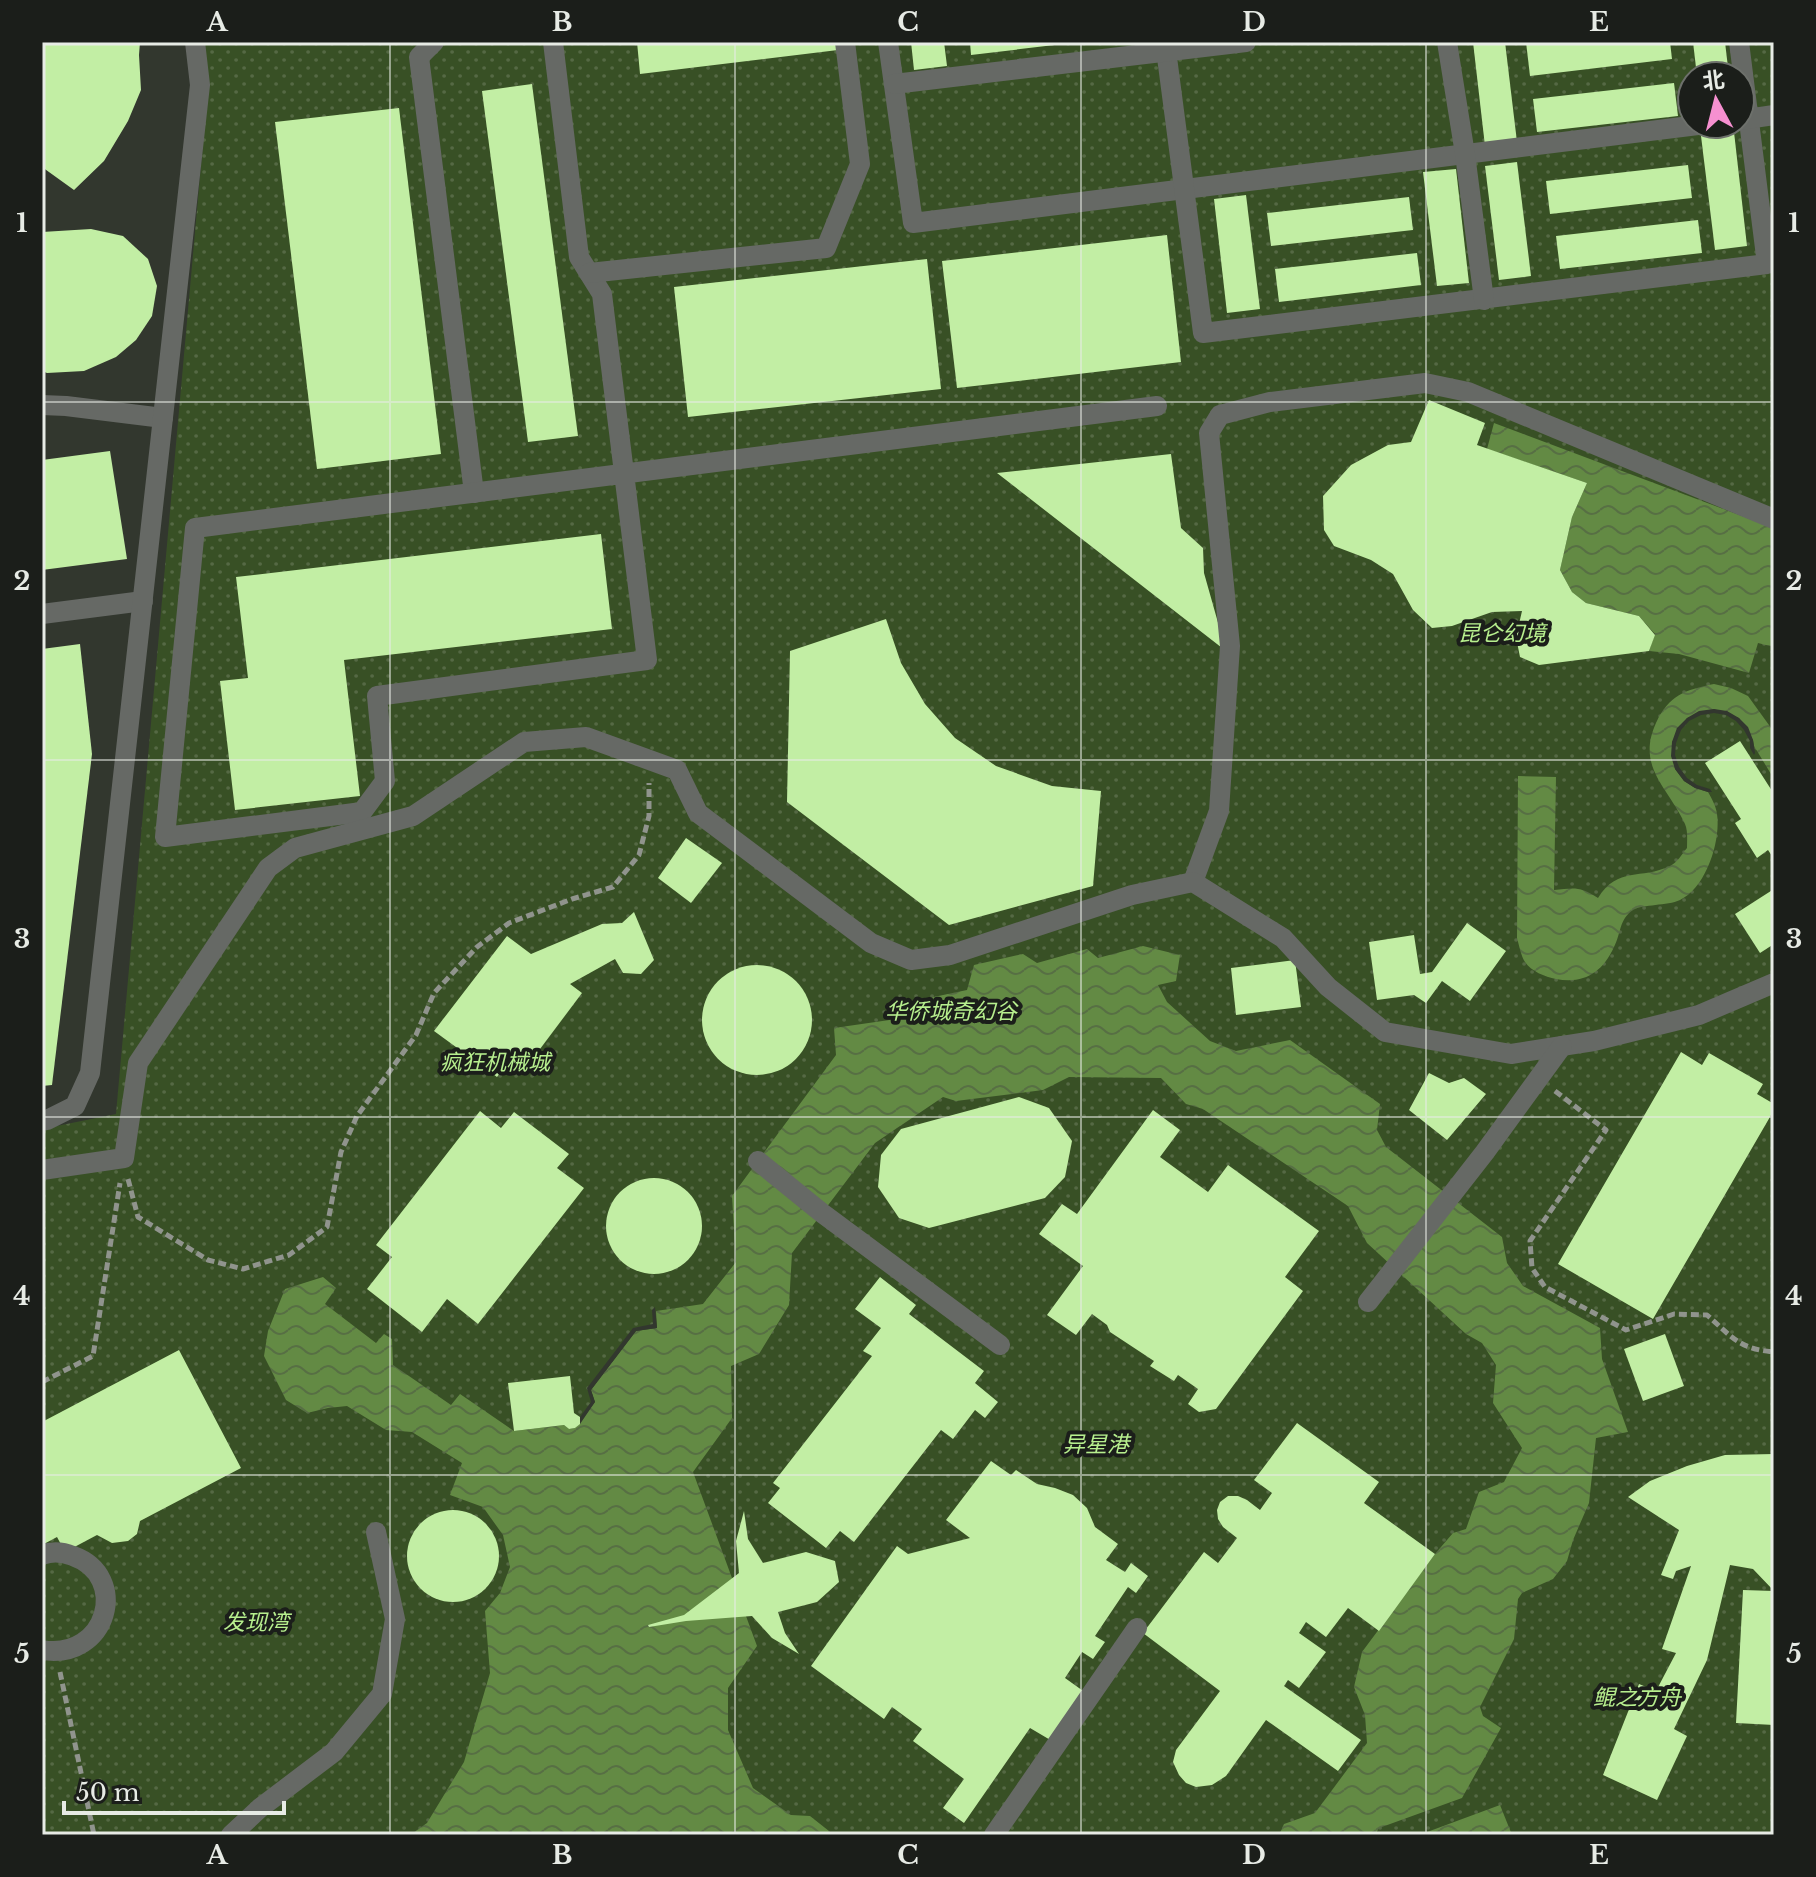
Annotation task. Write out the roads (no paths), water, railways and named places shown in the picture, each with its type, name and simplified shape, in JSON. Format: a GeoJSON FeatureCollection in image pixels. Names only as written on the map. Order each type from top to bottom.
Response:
{"type":"FeatureCollection","features":[{"type":"Feature","properties":{"kind":"street"},"geometry":{"type":"LineString","coordinates":[[42,1121],[75,1106],[90,1073],[200,85],[195,42]]}},
{"type":"Feature","properties":{"kind":"street"},"geometry":{"type":"LineString","coordinates":[[434,42],[419,57],[474,493]]}},
{"type":"Feature","properties":{"kind":"street"},"geometry":{"type":"LineString","coordinates":[[553,42],[579,257],[602,294],[624,474],[647,660],[377,696],[385,781],[362,812],[165,837],[195,528],[624,474],[1157,406]]}},
{"type":"Feature","properties":{"kind":"street"},"geometry":{"type":"LineString","coordinates":[[589,273],[826,248],[860,164],[845,42]]}},
{"type":"Feature","properties":{"kind":"street"},"geometry":{"type":"LineString","coordinates":[[888,42],[913,223],[1676,128]]}},
{"type":"Feature","properties":{"kind":"street"},"geometry":{"type":"LineString","coordinates":[[894,84],[1166,47],[1246,42]]}},
{"type":"Feature","properties":{"kind":"street"},"geometry":{"type":"LineString","coordinates":[[1447,42],[1484,300]]}},
{"type":"Feature","properties":{"kind":"street"},"geometry":{"type":"LineString","coordinates":[[1166,47],[1203,333],[1767,264],[1747,140]]}},
{"type":"Feature","properties":{"kind":"street"},"geometry":{"type":"LineString","coordinates":[[1193,882],[1219,811],[1230,646],[1209,433],[1220,415],[1270,402],[1425,383],[1468,392],[1774,519]]}},
{"type":"Feature","properties":{"kind":"street"},"geometry":{"type":"LineString","coordinates":[[42,405],[163,418]]}},
{"type":"Feature","properties":{"kind":"street"},"geometry":{"type":"LineString","coordinates":[[42,614],[143,601]]}},
{"type":"Feature","properties":{"kind":"street"},"geometry":{"type":"LineString","coordinates":[[42,1170],[124,1158],[138,1063],[268,868],[295,848],[413,816],[524,742],[586,737],[677,770],[698,813],[871,943],[911,960],[950,955],[1132,895],[1193,882],[1283,938],[1328,987],[1385,1032],[1511,1054],[1594,1041],[1699,1015],[1774,983]]}},
{"type":"Feature","properties":{"kind":"street"},"geometry":{"type":"LineString","coordinates":[[1368,1302],[1485,1152],[1562,1046]]}},
{"type":"Feature","properties":{"kind":"street"},"geometry":{"type":"LineString","coordinates":[[758,1161],[822,1213],[1000,1345]]}},
{"type":"Feature","properties":{"kind":"street"},"geometry":{"type":"LineString","coordinates":[[231,1835],[260,1808],[334,1752],[382,1694],[395,1619],[376,1532]]}},
{"type":"Feature","properties":{"kind":"street"},"geometry":{"type":"LineString","coordinates":[[42,1555],[65,1553],[80,1558],[101,1581],[105,1595],[105,1611],[99,1627],[88,1640],[73,1649],[49,1651]]}},
{"type":"Feature","properties":{"kind":"street"},"geometry":{"type":"LineString","coordinates":[[994,1835],[1137,1628]]}},
{"type":"Feature","properties":{"kind":"water"},"geometry":{"type":"Polygon","coordinates":[[[1494,423],[1774,528],[1774,647],[1758,643],[1749,673],[1679,654],[1649,651],[1655,634],[1639,616],[1586,603],[1572,592],[1560,570],[1572,517],[1587,483],[1487,449],[1494,423]]]}},
{"type":"Feature","properties":{"kind":"water"},"geometry":{"type":"Polygon","coordinates":[[[1714,684],[1748,696],[1774,732],[1774,779],[1739,718],[1714,709],[1687,718],[1672,742],[1675,769],[1684,781],[1708,792],[1717,814],[1717,837],[1704,875],[1680,900],[1637,908],[1628,914],[1609,956],[1591,975],[1566,980],[1547,977],[1535,971],[1524,960],[1517,938],[1518,776],[1556,777],[1554,890],[1577,889],[1598,898],[1614,881],[1670,866],[1687,848],[1687,830],[1652,765],[1651,738],[1656,723],[1672,700],[1686,692],[1714,684]]]}},
{"type":"Feature","properties":{"kind":"water"},"geometry":{"type":"Polygon","coordinates":[[[1143,946],[1180,955],[1176,981],[1158,985],[1167,1002],[1210,1041],[1236,1051],[1290,1040],[1380,1104],[1377,1130],[1386,1147],[1502,1237],[1507,1263],[1523,1286],[1600,1328],[1602,1359],[1628,1432],[1596,1438],[1589,1503],[1567,1561],[1553,1579],[1522,1593],[1518,1599],[1514,1639],[1480,1707],[1483,1716],[1501,1728],[1462,1798],[1379,1828],[1375,1835],[1279,1835],[1284,1824],[1315,1813],[1367,1743],[1365,1715],[1354,1687],[1362,1652],[1435,1554],[1453,1533],[1466,1529],[1479,1492],[1504,1482],[1522,1448],[1493,1403],[1496,1365],[1482,1343],[1466,1334],[1367,1243],[1348,1206],[1203,1109],[1186,1104],[1161,1078],[1069,1077],[1043,1090],[956,1101],[943,1097],[875,1143],[792,1253],[789,1305],[759,1354],[731,1366],[732,1418],[693,1472],[757,1646],[728,1688],[728,1730],[753,1788],[791,1815],[810,1816],[834,1835],[410,1835],[427,1823],[464,1762],[490,1673],[485,1611],[500,1593],[510,1567],[503,1535],[483,1507],[450,1495],[462,1463],[412,1432],[386,1430],[347,1406],[307,1413],[286,1400],[264,1356],[268,1331],[285,1289],[323,1277],[336,1288],[325,1304],[376,1343],[384,1334],[392,1339],[393,1365],[451,1405],[460,1394],[514,1431],[564,1425],[569,1429],[575,1428],[595,1402],[591,1390],[636,1331],[657,1328],[656,1311],[703,1304],[736,1262],[732,1196],[836,1055],[834,1028],[924,1015],[924,999],[967,990],[974,965],[1023,954],[1037,963],[1087,949],[1098,958],[1143,946]]]}},
{"type":"Feature","properties":{"kind":"water"},"geometry":{"type":"Polygon","coordinates":[[[1500,1805],[1512,1835],[1419,1835],[1500,1805]]]}},
{"type":"Feature","properties":{"kind":"park label","name":"昆仑幻境"},"geometry":{"type":"Point","coordinates":[1502,633]}},
{"type":"Feature","properties":{"kind":"park label","name":"华侨城奇幻谷"},"geometry":{"type":"Point","coordinates":[951,1011]}},
{"type":"Feature","properties":{"kind":"park label","name":"疯狂机械城"},"geometry":{"type":"Point","coordinates":[495,1062]}},
{"type":"Feature","properties":{"kind":"park label","name":"异星港"},"geometry":{"type":"Point","coordinates":[1096,1444]}},
{"type":"Feature","properties":{"kind":"park label","name":"发现湾"},"geometry":{"type":"Point","coordinates":[256,1622]}},
{"type":"Feature","properties":{"kind":"park label","name":"鲲之方舟"},"geometry":{"type":"Point","coordinates":[1637,1697]}}]}
